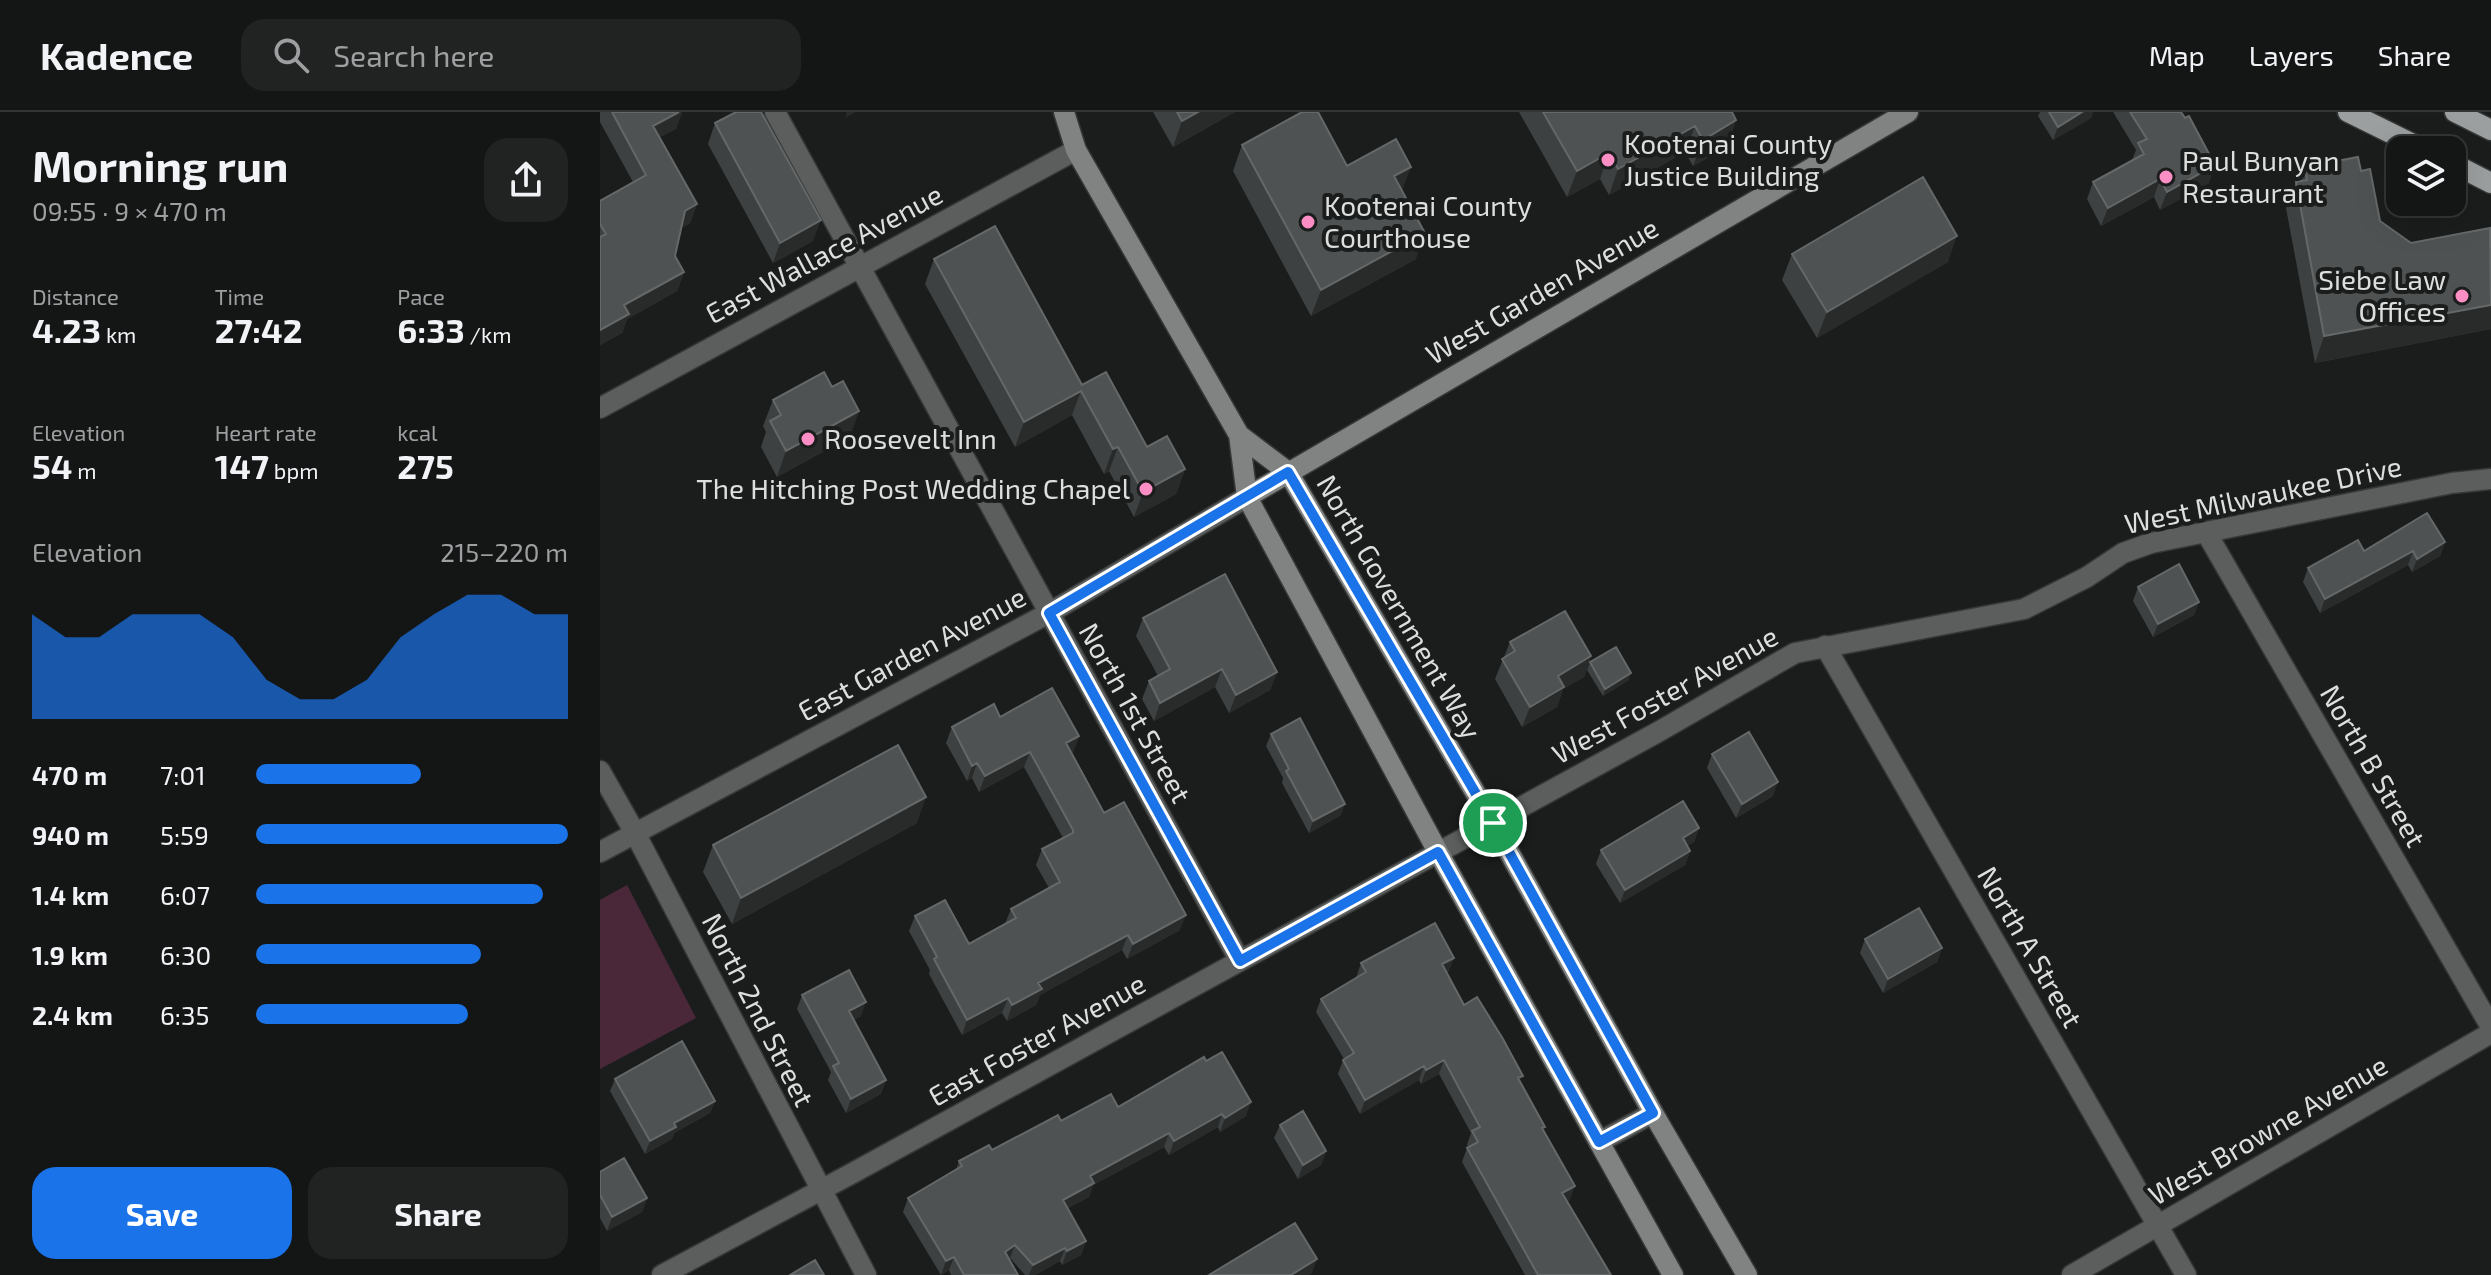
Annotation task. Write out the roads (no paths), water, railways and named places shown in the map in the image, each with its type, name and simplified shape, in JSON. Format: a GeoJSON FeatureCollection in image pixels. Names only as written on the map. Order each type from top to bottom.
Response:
{"type":"FeatureCollection","features":[{"type":"Feature","properties":{"kind":"main road","name":"North Government Way"},"geometry":{"type":"LineString","coordinates":[[1064,112],[1076,150],[1239,435],[1247,497],[1438,852],[1673,1275]]}},
{"type":"Feature","properties":{"kind":"main road","name":"West Garden Avenue"},"geometry":{"type":"LineString","coordinates":[[1247,497],[1908,112]]}},
{"type":"Feature","properties":{"kind":"main road"},"geometry":{"type":"LineString","coordinates":[[2348,112],[2397,136]]}},
{"type":"Feature","properties":{"kind":"main road"},"geometry":{"type":"LineString","coordinates":[[2455,112],[2491,130]]}},
{"type":"Feature","properties":{"kind":"main road"},"geometry":{"type":"LineString","coordinates":[[2466,170],[2491,183]]}},
{"type":"Feature","properties":{"kind":"main road","name":"North Government Way"},"geometry":{"type":"LineString","coordinates":[[1239,435],[1288,472],[1493,823],[1653,1113],[1747,1275]]}},
{"type":"Feature","properties":{"kind":"street","name":"North 1st Street"},"geometry":{"type":"LineString","coordinates":[[775,112],[1240,961]]}},
{"type":"Feature","properties":{"kind":"street","name":"East Wallace Avenue"},"geometry":{"type":"LineString","coordinates":[[600,408],[1076,150]]}},
{"type":"Feature","properties":{"kind":"street","name":"West Milwaukee Drive"},"geometry":{"type":"LineString","coordinates":[[1825,646],[2024,609],[2087,577],[2123,553],[2151,543],[2452,483],[2491,479]]}},
{"type":"Feature","properties":{"kind":"street","name":"East Garden Avenue"},"geometry":{"type":"LineString","coordinates":[[600,852],[1049,613],[1247,497]]}},
{"type":"Feature","properties":{"kind":"street","name":"North B Street"},"geometry":{"type":"LineString","coordinates":[[2206,532],[2491,1030]]}},
{"type":"Feature","properties":{"kind":"street","name":"West Foster Avenue"},"geometry":{"type":"LineString","coordinates":[[1493,823],[1658,732],[1771,665],[1795,653],[1825,646]]}},
{"type":"Feature","properties":{"kind":"street","name":"North A Street"},"geometry":{"type":"LineString","coordinates":[[1825,646],[2186,1275]]}},
{"type":"Feature","properties":{"kind":"street","name":"North 2nd Street"},"geometry":{"type":"LineString","coordinates":[[600,771],[866,1275]]}},
{"type":"Feature","properties":{"kind":"street"},"geometry":{"type":"LineString","coordinates":[[1438,852],[1493,823]]}},
{"type":"Feature","properties":{"kind":"street","name":"East Foster Avenue"},"geometry":{"type":"LineString","coordinates":[[662,1275],[1438,852]]}},
{"type":"Feature","properties":{"kind":"street","name":"West Browne Avenue"},"geometry":{"type":"LineString","coordinates":[[2072,1275],[2491,1030]]}},
{"type":"Feature","properties":{"kind":"street"},"geometry":{"type":"LineString","coordinates":[[1599,1142],[1653,1113]]}},
{"type":"Feature","properties":{"kind":"place","name":"Kootenai County Justice Building"},"geometry":{"type":"Point","coordinates":[1608,160]}},
{"type":"Feature","properties":{"kind":"place","name":"Paul Bunyan Restaurant"},"geometry":{"type":"Point","coordinates":[2166,177]}},
{"type":"Feature","properties":{"kind":"place","name":"Kootenai County Courthouse"},"geometry":{"type":"Point","coordinates":[1308,222]}},
{"type":"Feature","properties":{"kind":"place","name":"Siebe Law Offices"},"geometry":{"type":"Point","coordinates":[2462,296]}},
{"type":"Feature","properties":{"kind":"place","name":"Roosevelt Inn"},"geometry":{"type":"Point","coordinates":[808,439]}},
{"type":"Feature","properties":{"kind":"place","name":"The Hitching Post Wedding Chapel"},"geometry":{"type":"Point","coordinates":[1146,489]}}]}
